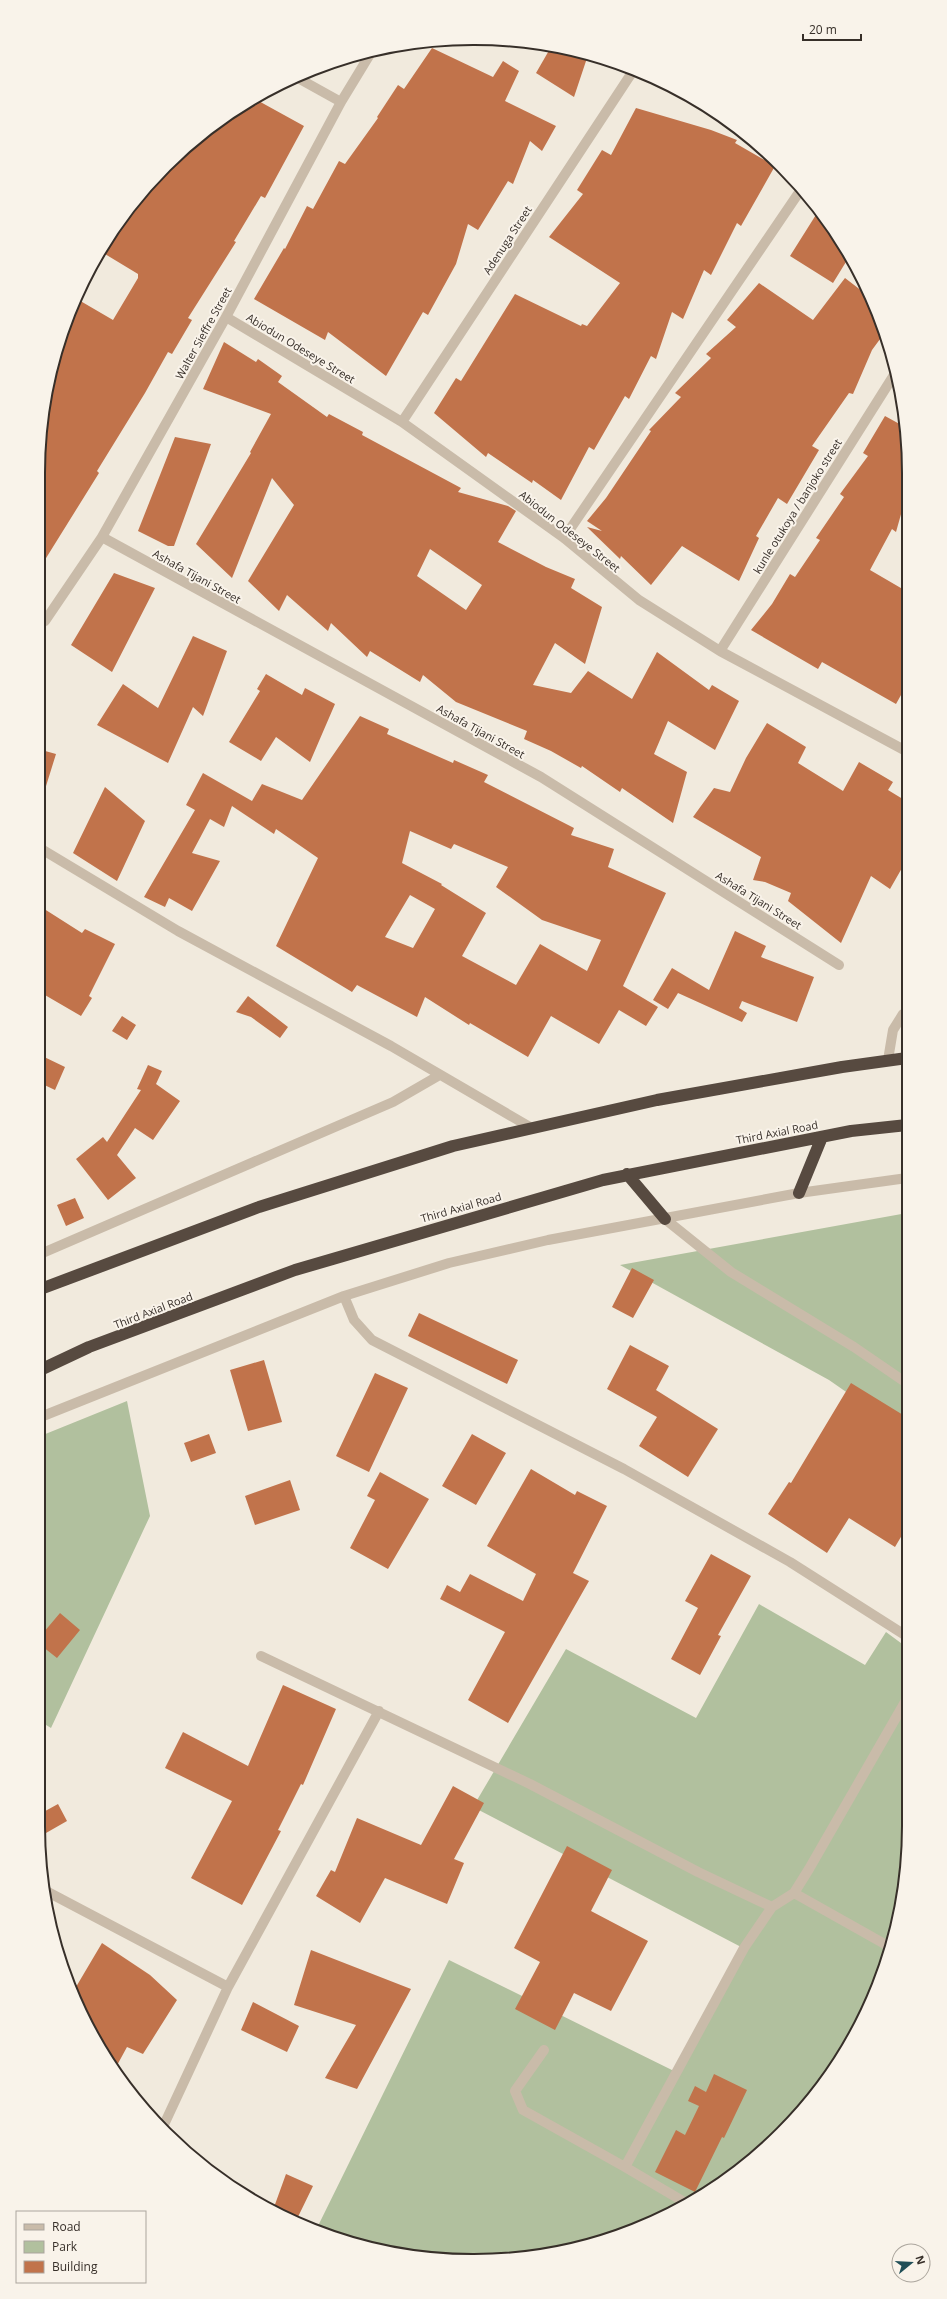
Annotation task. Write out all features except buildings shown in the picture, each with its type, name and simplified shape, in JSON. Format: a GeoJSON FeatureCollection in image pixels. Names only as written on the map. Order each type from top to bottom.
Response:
{"type":"FeatureCollection","features":[{"type":"Feature","properties":{"kind":"highway"},"geometry":{"type":"LineString","coordinates":[[45,1287],[259,1207],[453,1146],[530,1127],[657,1100],[902,1059]]}},
{"type":"Feature","properties":{"kind":"highway","name":"Third Axial Road"},"geometry":{"type":"LineString","coordinates":[[45,1368],[89,1348],[295,1270],[627,1174],[822,1137],[902,1126]]}},
{"type":"Feature","properties":{"kind":"highway"},"geometry":{"type":"LineString","coordinates":[[799,1193],[822,1137]]}},
{"type":"Feature","properties":{"kind":"highway"},"geometry":{"type":"LineString","coordinates":[[627,1174],[665,1219]]}},
{"type":"Feature","properties":{"kind":"street","name":"Walter Sieffre Street"},"geometry":{"type":"LineString","coordinates":[[45,621],[102,537],[226,317],[341,102],[367,59]]}},
{"type":"Feature","properties":{"kind":"street","name":"Adenuga Street"},"geometry":{"type":"LineString","coordinates":[[402,422],[630,75]]}},
{"type":"Feature","properties":{"kind":"street"},"geometry":{"type":"LineString","coordinates":[[303,81],[341,102]]}},
{"type":"Feature","properties":{"kind":"street"},"geometry":{"type":"LineString","coordinates":[[564,538],[798,194]]}},
{"type":"Feature","properties":{"kind":"street","name":"Abiodun Odeseye Street"},"geometry":{"type":"LineString","coordinates":[[226,317],[402,422],[564,538],[639,600],[720,651],[902,749]]}},
{"type":"Feature","properties":{"kind":"street","name":"kunle otukoya / banjoko street"},"geometry":{"type":"LineString","coordinates":[[720,651],[891,379]]}},
{"type":"Feature","properties":{"kind":"street","name":"Ashafa Tijani Street"},"geometry":{"type":"LineString","coordinates":[[102,537],[541,777],[839,965]]}},
{"type":"Feature","properties":{"kind":"street"},"geometry":{"type":"LineString","coordinates":[[45,851],[178,931],[391,1046],[438,1076],[530,1127]]}},
{"type":"Feature","properties":{"kind":"street"},"geometry":{"type":"LineString","coordinates":[[888,1060],[893,1030],[902,1016]]}},
{"type":"Feature","properties":{"kind":"street"},"geometry":{"type":"LineString","coordinates":[[45,1252],[393,1102],[438,1076]]}},
{"type":"Feature","properties":{"kind":"street"},"geometry":{"type":"LineString","coordinates":[[45,1415],[344,1296],[449,1263],[548,1240],[799,1193],[902,1179]]}},
{"type":"Feature","properties":{"kind":"street"},"geometry":{"type":"LineString","coordinates":[[665,1219],[731,1272],[854,1348],[902,1380]]}},
{"type":"Feature","properties":{"kind":"street"},"geometry":{"type":"LineString","coordinates":[[344,1296],[354,1320],[372,1340],[624,1468],[790,1562],[902,1633]]}},
{"type":"Feature","properties":{"kind":"street"},"geometry":{"type":"LineString","coordinates":[[261,1656],[530,1784],[698,1872],[772,1908]]}},
{"type":"Feature","properties":{"kind":"street"},"geometry":{"type":"LineString","coordinates":[[625,2167],[744,1948],[772,1908],[794,1893],[809,1870],[902,1707]]}},
{"type":"Feature","properties":{"kind":"street"},"geometry":{"type":"LineString","coordinates":[[165,2122],[228,1986],[379,1711]]}},
{"type":"Feature","properties":{"kind":"street"},"geometry":{"type":"LineString","coordinates":[[794,1893],[884,1945]]}},
{"type":"Feature","properties":{"kind":"street"},"geometry":{"type":"LineString","coordinates":[[51,1894],[228,1986]]}},
{"type":"Feature","properties":{"kind":"street"},"geometry":{"type":"LineString","coordinates":[[544,2050],[515,2091],[523,2110],[682,2200]]}},
{"type":"Feature","properties":{"kind":"green space"},"geometry":{"type":"Polygon","coordinates":[[[902,1214],[902,1431],[829,1380],[620,1265],[902,1214]]]}},
{"type":"Feature","properties":{"kind":"green space"},"geometry":{"type":"Polygon","coordinates":[[[127,1401],[150,1516],[51,1728],[45,1724],[45,1434],[127,1401]]]}},
{"type":"Feature","properties":{"kind":"green space"},"geometry":{"type":"Polygon","coordinates":[[[759,1604],[865,1665],[886,1632],[902,1644],[902,1826],[901,1854],[894,1909],[879,1963],[869,1989],[845,2040],[830,2064],[796,2108],[756,2148],[712,2182],[663,2210],[611,2231],[557,2246],[502,2253],[474,2254],[445,2253],[390,2246],[336,2231],[319,2224],[449,1960],[676,2072],[743,1948],[473,1807],[566,1649],[696,1718],[759,1604]]]}}]}
